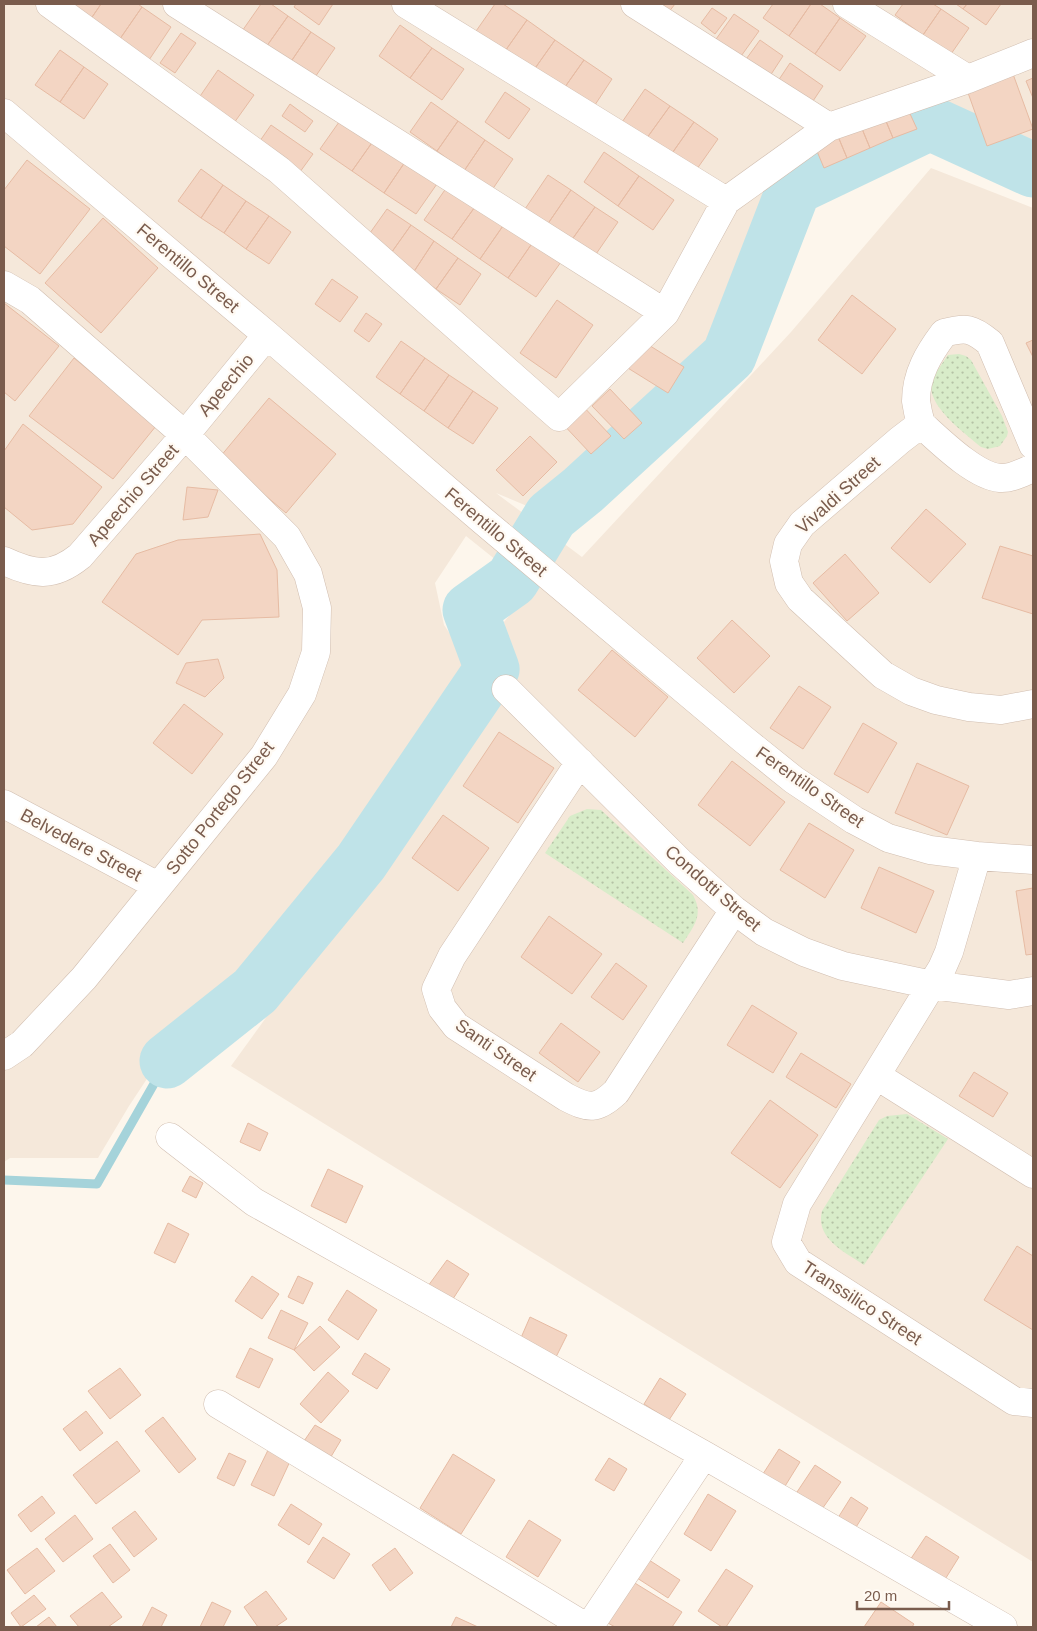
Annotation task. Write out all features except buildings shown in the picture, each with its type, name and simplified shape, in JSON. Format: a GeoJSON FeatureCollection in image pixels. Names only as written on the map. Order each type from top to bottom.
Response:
{"type":"FeatureCollection","features":[{"type":"Feature","properties":{"kind":"street"},"geometry":{"type":"LineString","coordinates":[[50,4],[279,170],[559,417],[665,312],[726,201],[829,127],[968,79],[1033,53]]}},
{"type":"Feature","properties":{"kind":"street"},"geometry":{"type":"LineString","coordinates":[[177,4],[665,312]]}},
{"type":"Feature","properties":{"kind":"street"},"geometry":{"type":"LineString","coordinates":[[406,4],[726,201]]}},
{"type":"Feature","properties":{"kind":"street"},"geometry":{"type":"LineString","coordinates":[[635,4],[829,127]]}},
{"type":"Feature","properties":{"kind":"street"},"geometry":{"type":"LineString","coordinates":[[846,4],[968,79]]}},
{"type":"Feature","properties":{"kind":"street","name":"Ferentillo Street"},"geometry":{"type":"LineString","coordinates":[[4,113],[560,586],[786,774],[854,820],[888,838],[930,850],[1033,860]]}},
{"type":"Feature","properties":{"kind":"street","name":"Apeechio Street"},"geometry":{"type":"LineString","coordinates":[[4,285],[30,300],[185,435],[80,556],[67,567],[48,572],[24,570],[4,561]]}},
{"type":"Feature","properties":{"kind":"street"},"geometry":{"type":"LineString","coordinates":[[1033,445],[990,344],[979,335],[963,328],[944,332],[930,352],[918,378],[916,402],[921,424],[958,456],[982,473],[1001,478],[1014,476],[1033,468]]}},
{"type":"Feature","properties":{"kind":"street","name":"Apeechio"},"geometry":{"type":"LineString","coordinates":[[185,435],[267,335]]}},
{"type":"Feature","properties":{"kind":"street","name":"Vivaldi Street"},"geometry":{"type":"LineString","coordinates":[[921,424],[802,524],[788,544],[784,561],[789,583],[800,599],[883,675],[911,691],[936,700],[969,707],[1001,710],[1033,704]]}},
{"type":"Feature","properties":{"kind":"street","name":"Sotto Portego Street"},"geometry":{"type":"LineString","coordinates":[[4,1056],[22,1044],[84,978],[264,756],[302,694],[316,652],[317,608],[315,599],[308,574],[287,537],[185,435]]}},
{"type":"Feature","properties":{"kind":"street","name":"Condotti Street"},"geometry":{"type":"LineString","coordinates":[[506,689],[680,862],[734,910],[764,932],[804,952],[842,966],[932,985],[1009,995],[1033,991]]}},
{"type":"Feature","properties":{"kind":"street","name":"Santi Street"},"geometry":{"type":"LineString","coordinates":[[580,762],[442,974],[436,989],[442,1008],[456,1026],[566,1097],[580,1104],[594,1107],[606,1101],[616,1092],[734,910]]}},
{"type":"Feature","properties":{"kind":"street","name":"Belvedere Street"},"geometry":{"type":"LineString","coordinates":[[4,804],[158,886]]}},
{"type":"Feature","properties":{"kind":"street","name":"Transsilico Street"},"geometry":{"type":"LineString","coordinates":[[977,856],[949,952],[932,985],[797,1204],[786,1242],[798,1262],[1007,1397],[1014,1401],[1033,1403]]}},
{"type":"Feature","properties":{"kind":"street"},"geometry":{"type":"LineString","coordinates":[[876,1076],[1033,1174]]}},
{"type":"Feature","properties":{"kind":"street"},"geometry":{"type":"LineString","coordinates":[[170,1137],[254,1202],[704,1455],[1003,1627]]}},
{"type":"Feature","properties":{"kind":"street"},"geometry":{"type":"LineString","coordinates":[[218,1404],[588,1627],[704,1455]]}},
{"type":"Feature","properties":{"kind":"shaded area"},"geometry":{"type":"Polygon","coordinates":[[[4,4],[1033,4],[1033,170],[930,123],[794,188],[729,356],[583,490],[551,516],[496,493],[582,557],[791,332],[931,168],[1033,208],[1033,1562],[231,1066],[487,712],[510,658],[504,622],[531,588],[466,536],[435,583],[444,625],[471,665],[298,915],[196,1015],[170,1044],[129,1106],[98,1158],[10,1158],[4,1162],[4,4]]]}},
{"type":"Feature","properties":{"kind":"green space"},"geometry":{"type":"Polygon","coordinates":[[[959,354],[971,360],[1002,416],[1008,432],[1000,446],[988,449],[981,447],[948,418],[935,400],[931,391],[935,375],[948,355],[959,354]]]}},
{"type":"Feature","properties":{"kind":"green space"},"geometry":{"type":"Polygon","coordinates":[[[587,809],[601,810],[693,895],[698,914],[694,926],[683,943],[545,853],[570,816],[587,809]]]}},
{"type":"Feature","properties":{"kind":"green space"},"geometry":{"type":"Polygon","coordinates":[[[907,1114],[948,1139],[864,1265],[833,1244],[827,1237],[821,1221],[822,1211],[879,1120],[887,1116],[907,1114]]]}},
{"type":"Feature","properties":{"kind":"waterway"},"geometry":{"type":"LineString","coordinates":[[167,1061],[255,991],[361,862],[492,669],[470,610],[512,580],[551,516],[583,490],[729,356],[794,188],[930,123],[1033,170]]}},
{"type":"Feature","properties":{"kind":"waterway"},"geometry":{"type":"LineString","coordinates":[[4,1180],[97,1184],[167,1061]]}}]}
